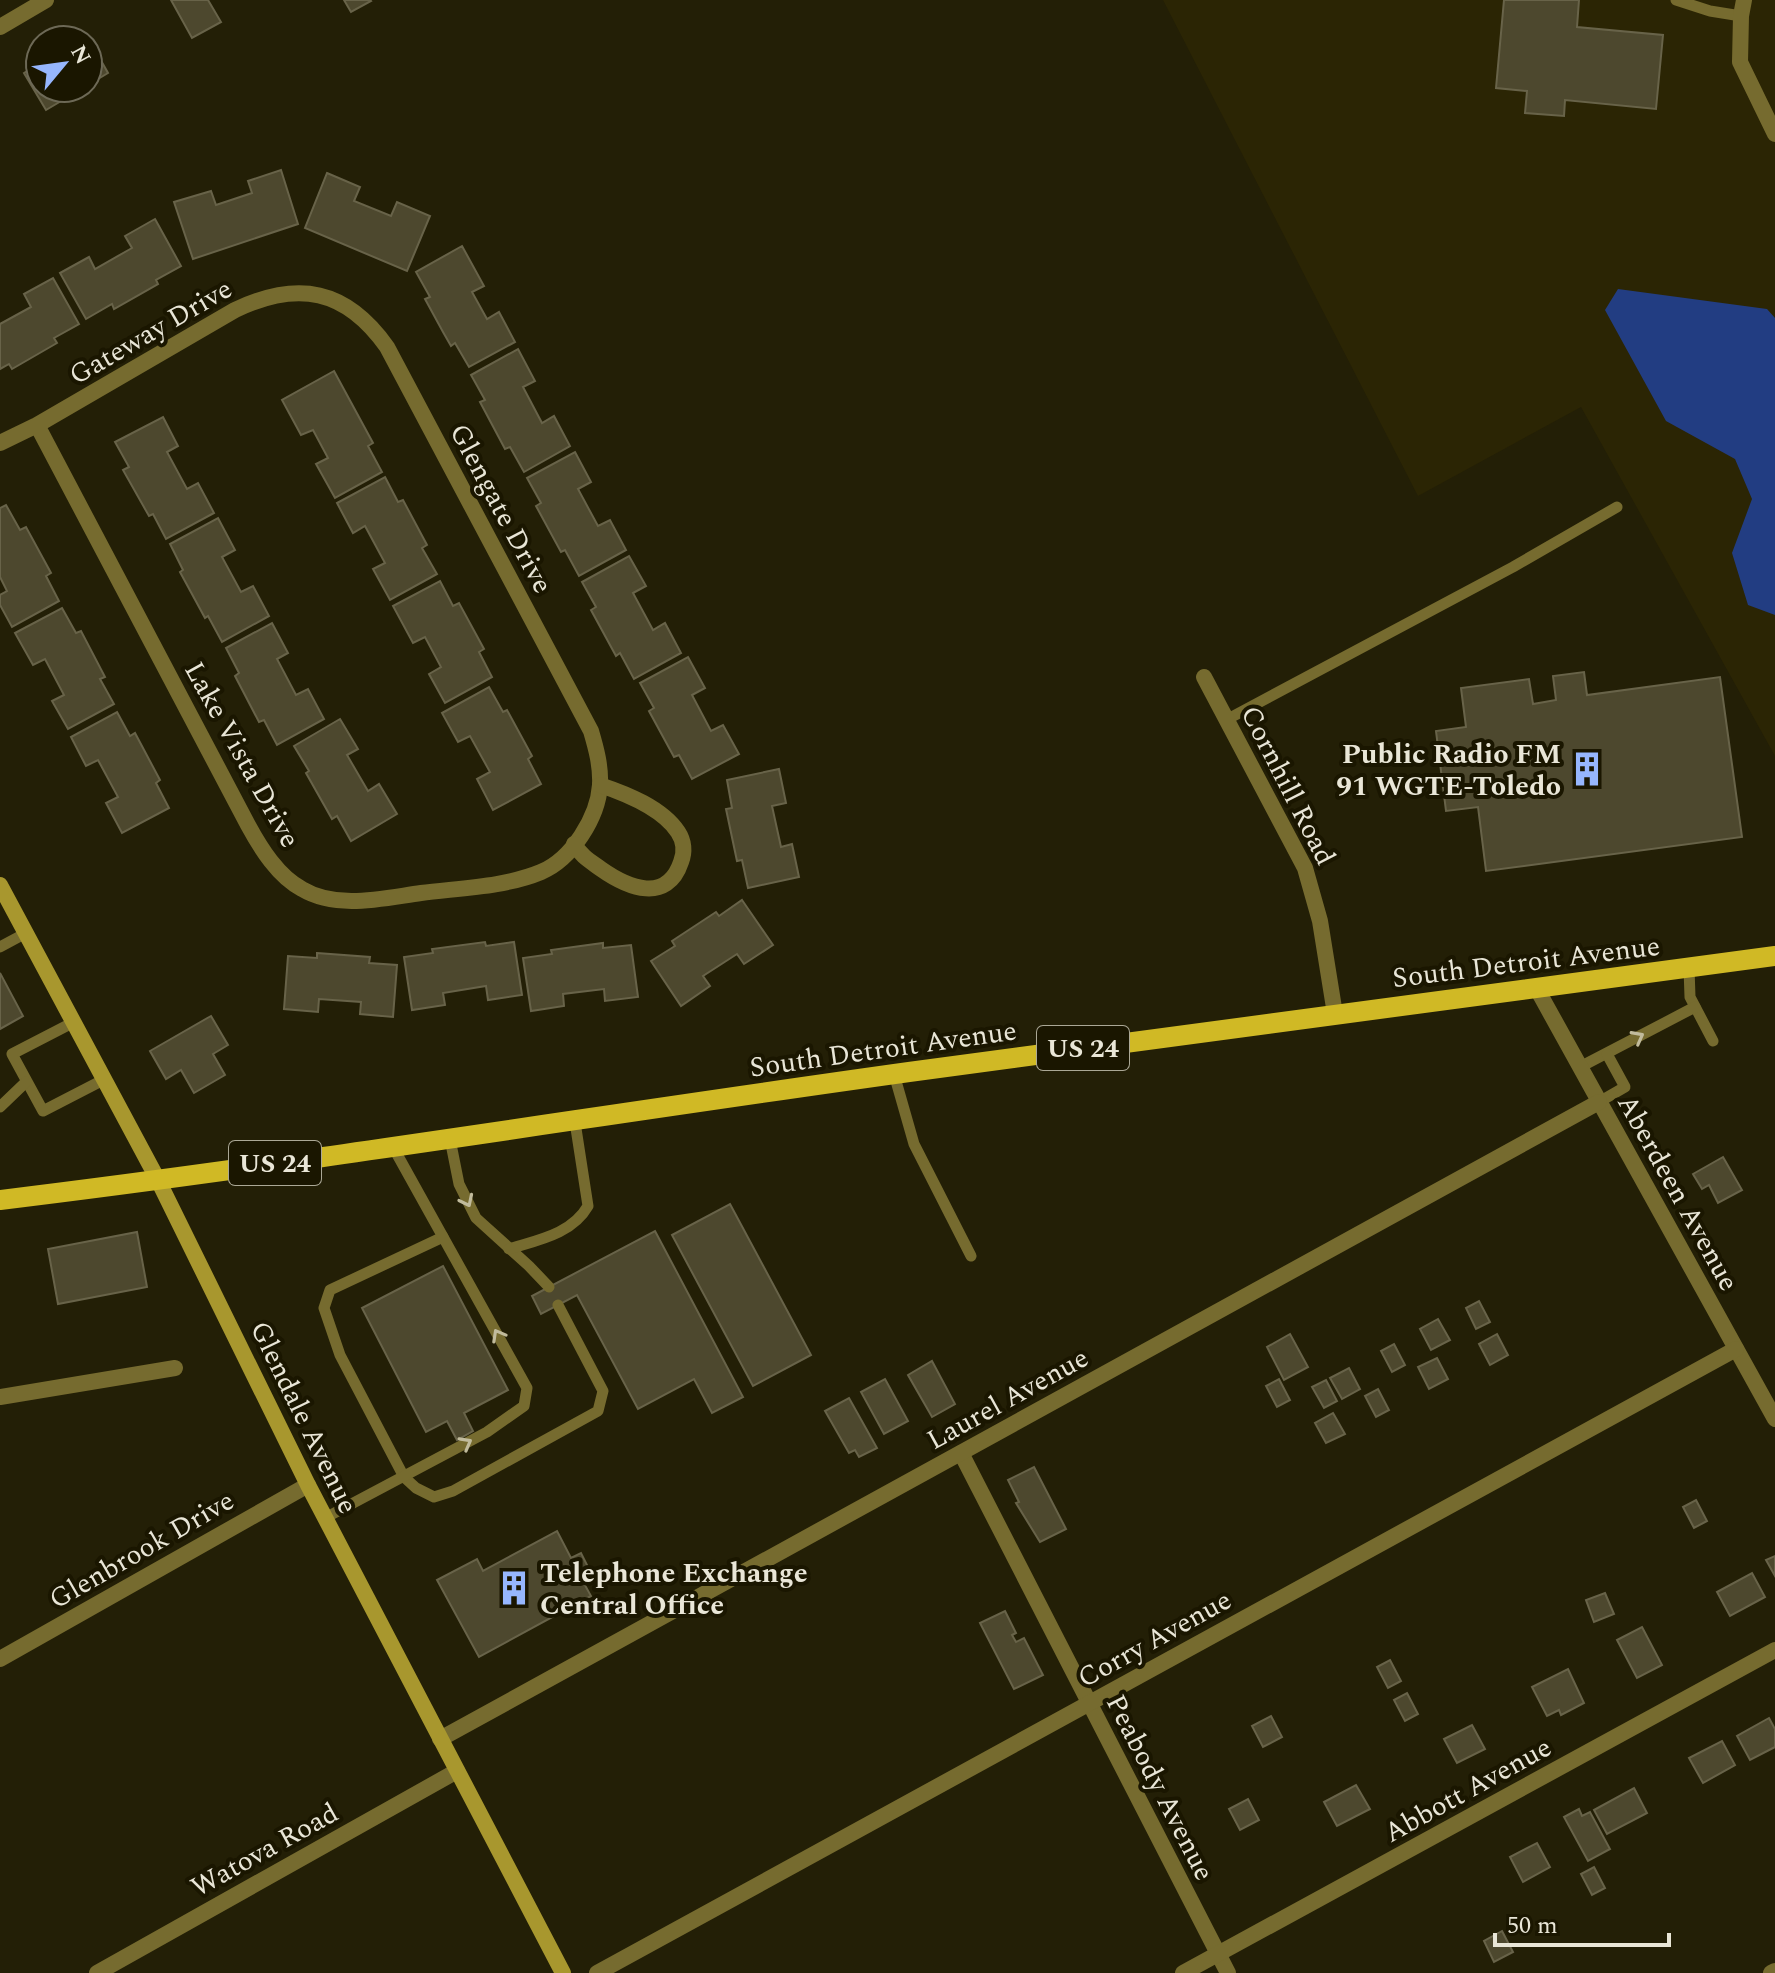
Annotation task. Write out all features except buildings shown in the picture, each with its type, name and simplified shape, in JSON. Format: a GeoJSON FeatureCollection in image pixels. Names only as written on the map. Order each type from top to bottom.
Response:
{"type":"FeatureCollection","features":[{"type":"Feature","properties":{"kind":"main road","name":"Glendale Avenue"},"geometry":{"type":"LineString","coordinates":[[1,888],[158,1180],[308,1485],[563,1973]]}},
{"type":"Feature","properties":{"kind":"main road","name":"South Detroit Avenue"},"geometry":{"type":"LineString","coordinates":[[1,1196],[158,1180],[894,1074],[1775,956]]}},
{"type":"Feature","properties":{"kind":"street"},"geometry":{"type":"LineString","coordinates":[[0,27],[46,0]]}},
{"type":"Feature","properties":{"kind":"street"},"geometry":{"type":"LineString","coordinates":[[1742,8],[1740,62],[1775,134]]}},
{"type":"Feature","properties":{"kind":"street","name":"Gateway Drive"},"geometry":{"type":"LineString","coordinates":[[0,443],[261,298],[305,292],[332,298]]}},
{"type":"Feature","properties":{"kind":"street","name":"Glengate Drive"},"geometry":{"type":"LineString","coordinates":[[332,298],[372,326],[387,347],[591,731],[599,761]]}},
{"type":"Feature","properties":{"kind":"street","name":"Lake Vista Drive"},"geometry":{"type":"LineString","coordinates":[[37,425],[248,825],[264,852],[288,879],[303,890],[322,897],[364,901],[525,877],[558,862],[574,844],[596,806],[600,785],[599,761]]}},
{"type":"Feature","properties":{"kind":"street","name":"Cornhill Road"},"geometry":{"type":"LineString","coordinates":[[1204,677],[1305,868],[1315,896],[1335,1014]]}},
{"type":"Feature","properties":{"kind":"street"},"geometry":{"type":"LineString","coordinates":[[574,844],[588,861],[627,885],[648,889],[661,886],[676,874],[683,857],[683,841],[673,825],[638,801],[600,785]]}},
{"type":"Feature","properties":{"kind":"street","name":"Aberdeen Avenue"},"geometry":{"type":"LineString","coordinates":[[1537,989],[1775,1419]]}},
{"type":"Feature","properties":{"kind":"street","name":"Laurel Avenue"},"geometry":{"type":"LineString","coordinates":[[440,1739],[1599,1102]]}},
{"type":"Feature","properties":{"kind":"street","name":"Corry Avenue"},"geometry":{"type":"LineString","coordinates":[[597,1973],[1736,1349]]}},
{"type":"Feature","properties":{"kind":"street"},"geometry":{"type":"LineString","coordinates":[[0,1397],[175,1368]]}},
{"type":"Feature","properties":{"kind":"street","name":"Peabody Avenue"},"geometry":{"type":"LineString","coordinates":[[961,1453],[1228,1973]]}},
{"type":"Feature","properties":{"kind":"street","name":"Glenbrook Drive"},"geometry":{"type":"LineString","coordinates":[[0,1659],[308,1485]]}},
{"type":"Feature","properties":{"kind":"street","name":"Abbott Avenue"},"geometry":{"type":"LineString","coordinates":[[1183,1973],[1775,1650]]}},
{"type":"Feature","properties":{"kind":"street","name":"Watova Road"},"geometry":{"type":"LineString","coordinates":[[97,1973],[457,1771]]}},
{"type":"Feature","properties":{"kind":"lane"},"geometry":{"type":"LineString","coordinates":[[1676,0],[1710,11],[1742,8]]}},
{"type":"Feature","properties":{"kind":"lane"},"geometry":{"type":"LineString","coordinates":[[1226,720],[1513,567],[1617,507]]}},
{"type":"Feature","properties":{"kind":"lane"},"geometry":{"type":"LineString","coordinates":[[0,947],[26,933]]}},
{"type":"Feature","properties":{"kind":"lane"},"geometry":{"type":"LineString","coordinates":[[1689,968],[1690,997],[1713,1041]]}},
{"type":"Feature","properties":{"kind":"lane"},"geometry":{"type":"LineString","coordinates":[[1580,1067],[1695,1007]]}},
{"type":"Feature","properties":{"kind":"lane"},"geometry":{"type":"LineString","coordinates":[[74,1022],[12,1054],[26,1082],[43,1111],[105,1079]]}},
{"type":"Feature","properties":{"kind":"lane"},"geometry":{"type":"LineString","coordinates":[[1599,1102],[1625,1087],[1607,1054]]}},
{"type":"Feature","properties":{"kind":"lane"},"geometry":{"type":"LineString","coordinates":[[894,1074],[914,1144],[971,1256]]}},
{"type":"Feature","properties":{"kind":"lane"},"geometry":{"type":"LineString","coordinates":[[0,1107],[26,1082]]}},
{"type":"Feature","properties":{"kind":"lane"},"geometry":{"type":"LineString","coordinates":[[509,1249],[567,1228],[582,1216],[588,1206],[575,1122]]}},
{"type":"Feature","properties":{"kind":"lane"},"geometry":{"type":"LineString","coordinates":[[450,1139],[459,1184],[476,1218],[549,1287]]}},
{"type":"Feature","properties":{"kind":"lane"},"geometry":{"type":"LineString","coordinates":[[325,1518],[487,1432],[524,1406],[527,1388],[393,1147]]}},
{"type":"Feature","properties":{"kind":"lane"},"geometry":{"type":"LineString","coordinates":[[443,1237],[330,1290],[324,1308],[340,1355],[404,1477],[425,1494],[440,1497],[502,1466],[598,1411],[603,1391],[558,1305]]}},
{"type":"Feature","properties":{"kind":"shaded area"},"geometry":{"type":"Polygon","coordinates":[[[1163,0],[1775,0],[1775,756],[1581,407],[1418,496],[1163,0]]]}},
{"type":"Feature","properties":{"kind":"water"},"geometry":{"type":"Polygon","coordinates":[[[1618,289],[1767,309],[1775,318],[1775,615],[1748,605],[1732,553],[1752,499],[1735,459],[1666,421],[1605,310],[1618,289]]]}},
{"type":"Feature","properties":{"kind":"place","name":"Public Radio FM 91 WGTE-Toledo"},"geometry":{"type":"Point","coordinates":[1587,769]}},
{"type":"Feature","properties":{"kind":"place","name":"Telephone Exchange Central Office"},"geometry":{"type":"Point","coordinates":[514,1588]}}]}
